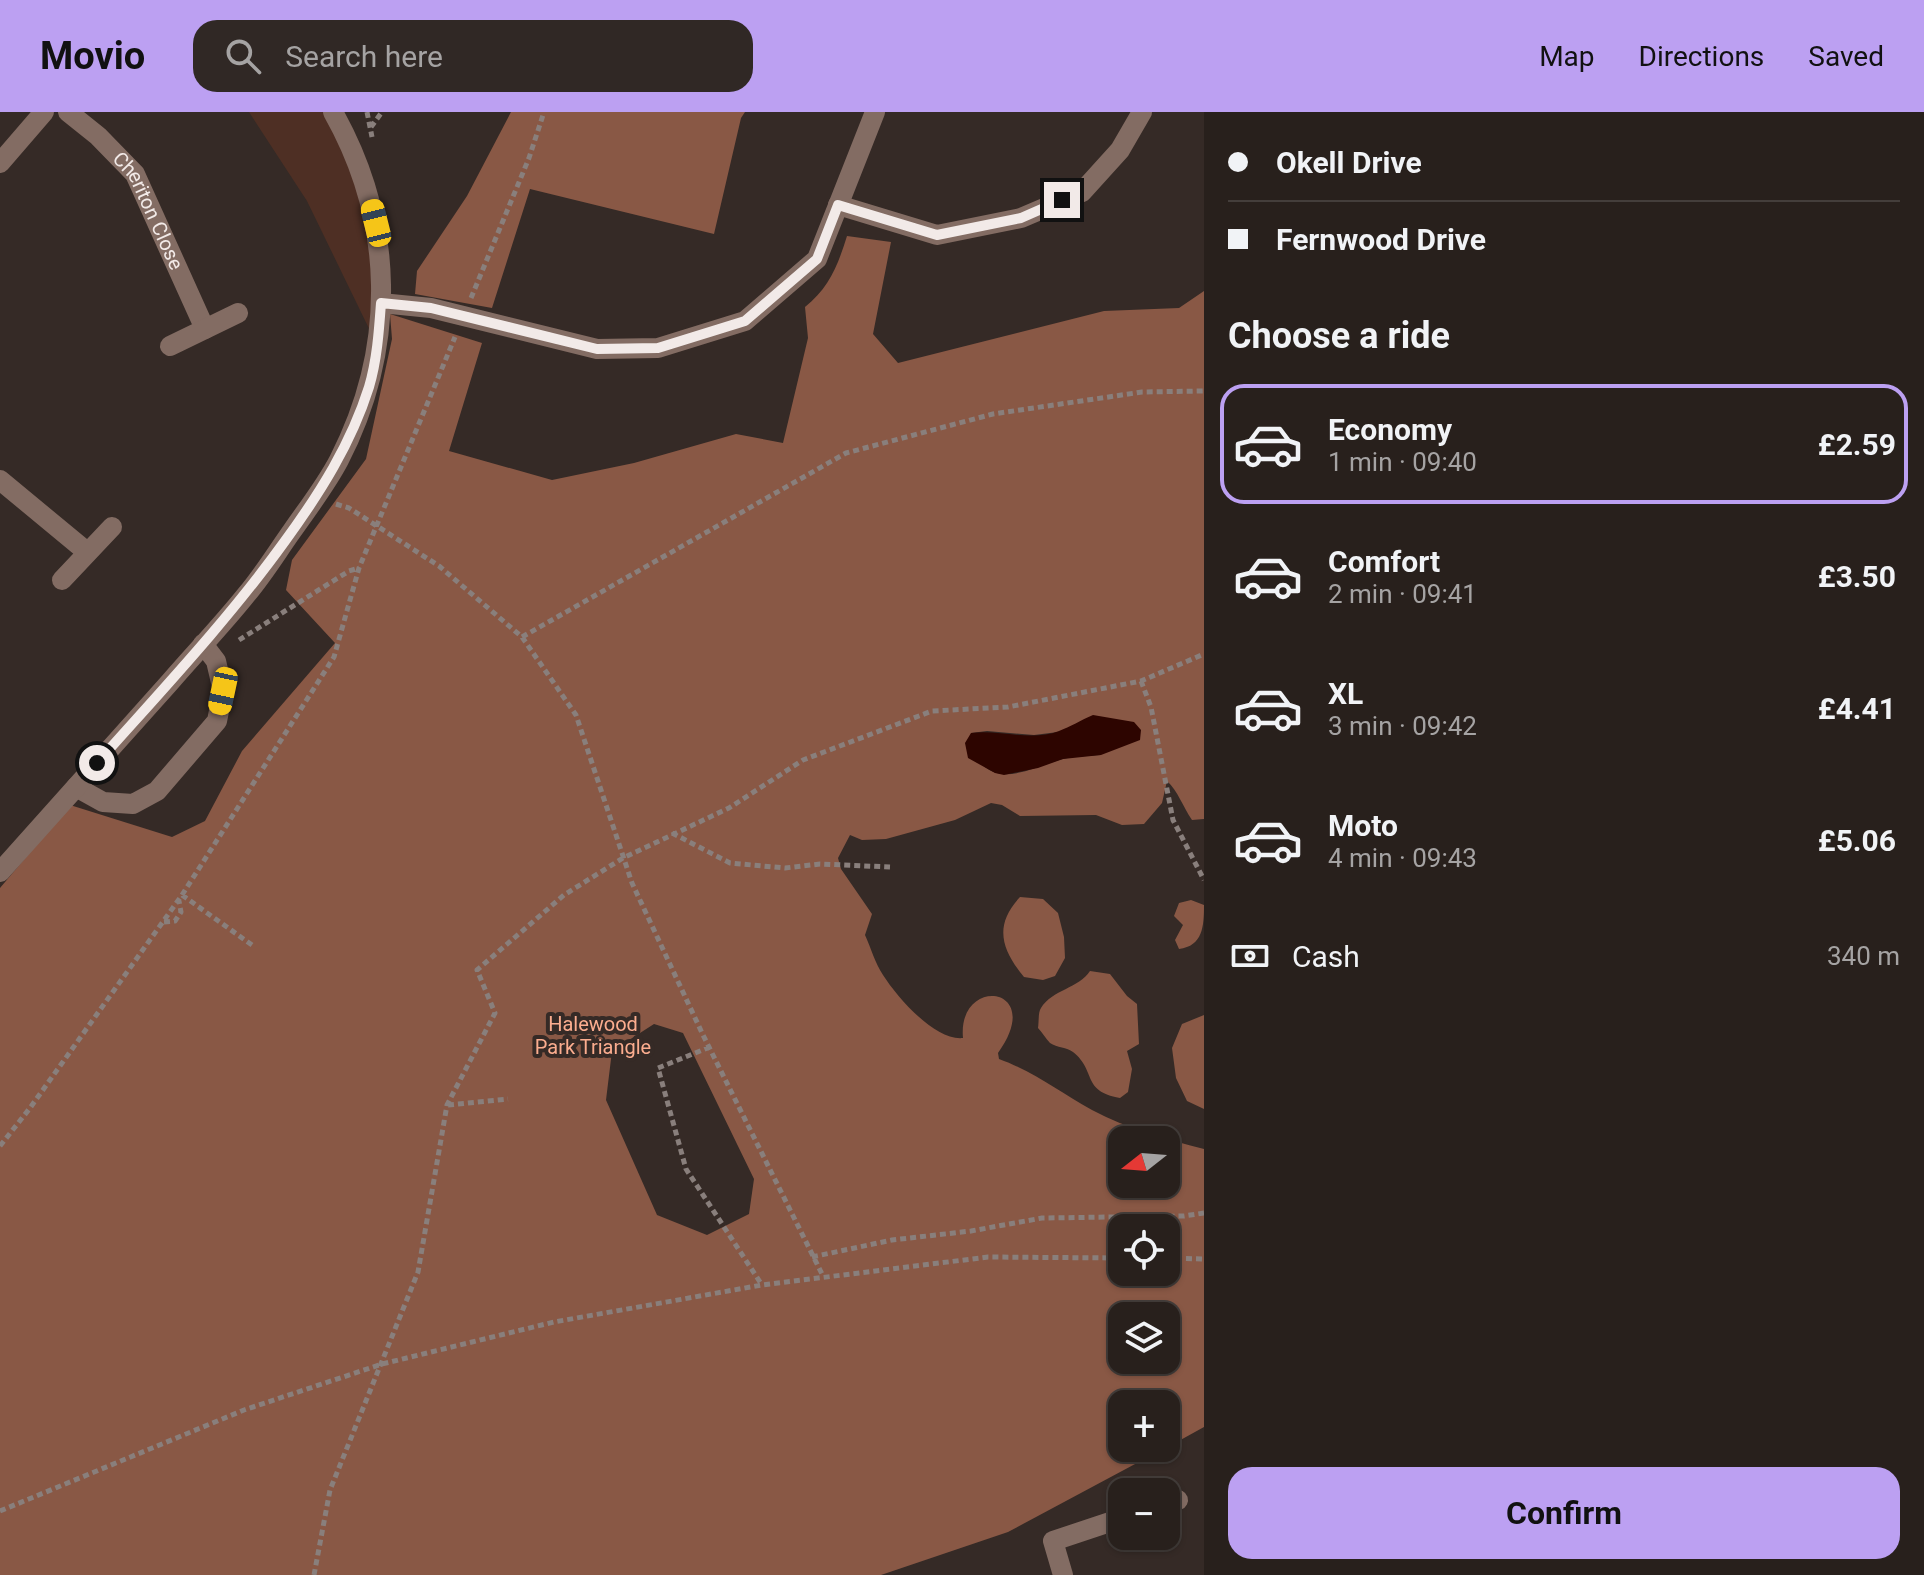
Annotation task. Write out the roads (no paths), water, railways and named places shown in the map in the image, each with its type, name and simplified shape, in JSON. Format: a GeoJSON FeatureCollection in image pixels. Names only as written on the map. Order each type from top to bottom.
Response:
{"type":"FeatureCollection","features":[{"type":"Feature","properties":{"kind":"street"},"geometry":{"type":"LineString","coordinates":[[0,163],[44,112]]}},
{"type":"Feature","properties":{"kind":"street","name":"Cheriton Close"},"geometry":{"type":"LineString","coordinates":[[68,112],[98,136],[135,174],[205,329]]}},
{"type":"Feature","properties":{"kind":"street"},"geometry":{"type":"LineString","coordinates":[[0,872],[246,595],[317,497],[338,461],[369,385],[381,303],[380,252],[369,195],[346,135],[333,112]]}},
{"type":"Feature","properties":{"kind":"street"},"geometry":{"type":"LineString","coordinates":[[381,303],[431,308],[597,349],[658,348],[745,321],[817,259],[875,112]]}},
{"type":"Feature","properties":{"kind":"street"},"geometry":{"type":"LineString","coordinates":[[838,205],[937,235],[1021,218],[1082,192],[1120,150],[1142,112]]}},
{"type":"Feature","properties":{"kind":"street"},"geometry":{"type":"LineString","coordinates":[[170,346],[238,313]]}},
{"type":"Feature","properties":{"kind":"street"},"geometry":{"type":"LineString","coordinates":[[0,480],[87,552]]}},
{"type":"Feature","properties":{"kind":"street"},"geometry":{"type":"LineString","coordinates":[[62,580],[112,527]]}},
{"type":"Feature","properties":{"kind":"street"},"geometry":{"type":"LineString","coordinates":[[76,787],[103,802],[133,804],[157,791],[217,721],[223,691],[216,661],[203,644]]}},
{"type":"Feature","properties":{"kind":"street"},"geometry":{"type":"LineString","coordinates":[[1063,1575],[1053,1541],[1108,1523]]}},
{"type":"Feature","properties":{"kind":"park label","name":"Halewood Park Triangle"},"geometry":{"type":"Point","coordinates":[593,1036]}}]}
